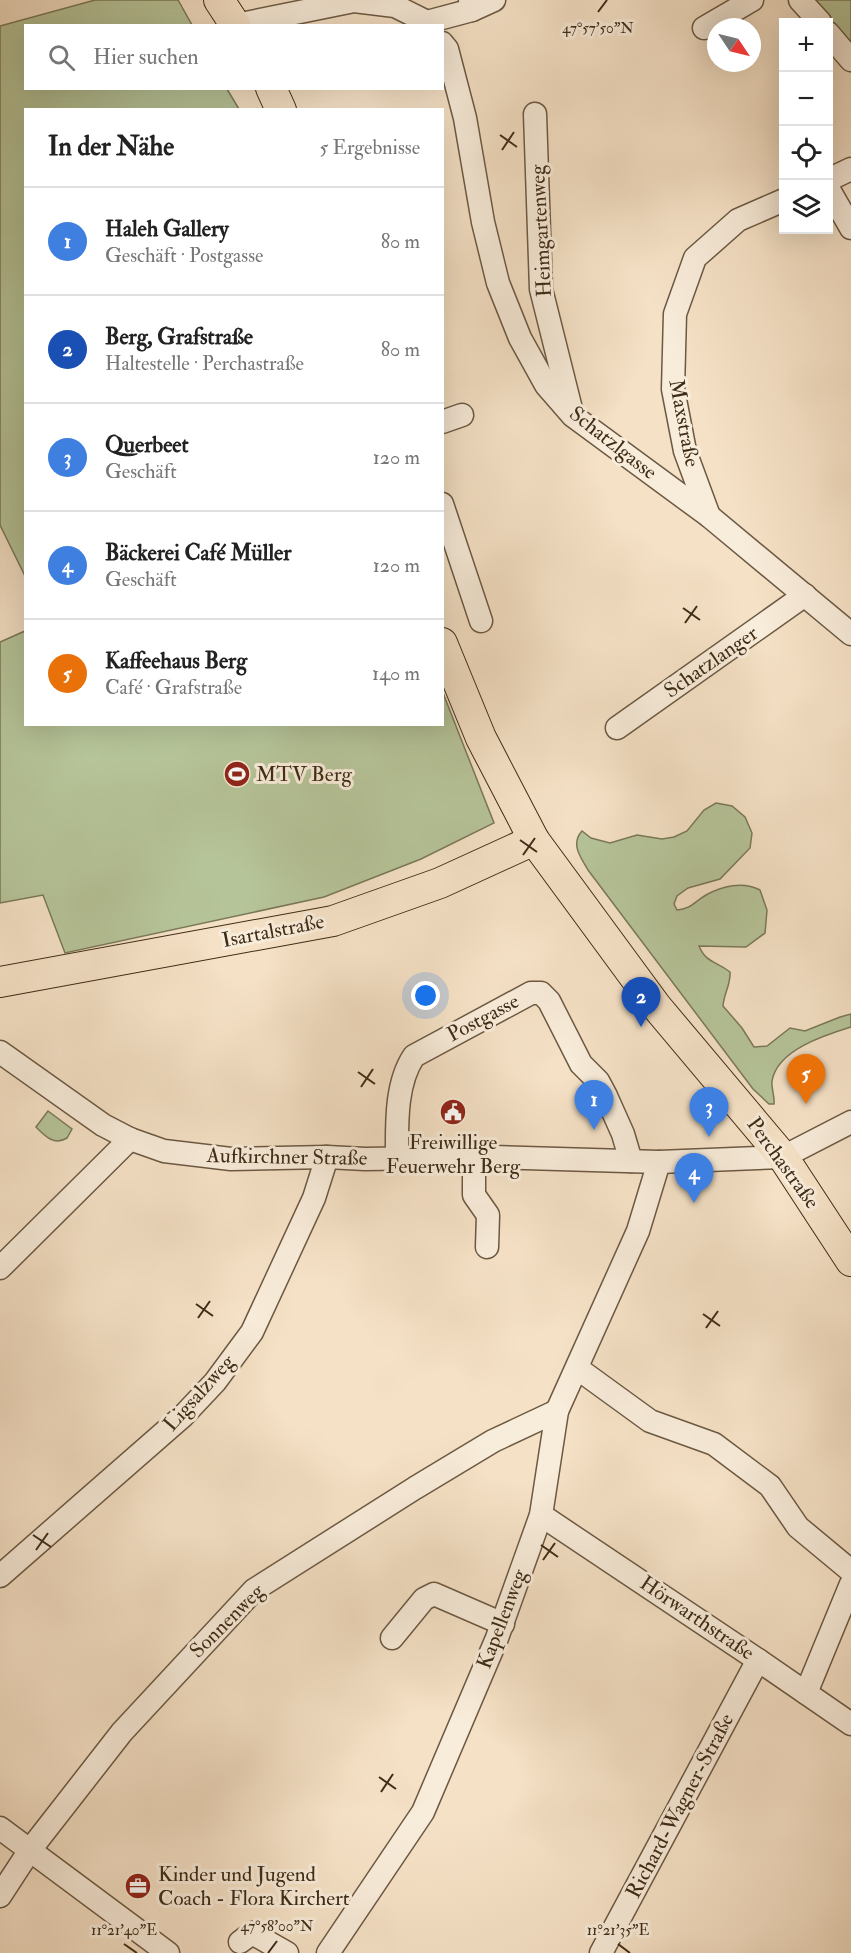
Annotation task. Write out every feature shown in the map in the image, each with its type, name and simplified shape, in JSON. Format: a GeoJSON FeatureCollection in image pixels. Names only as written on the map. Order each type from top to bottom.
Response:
{"type":"FeatureCollection","features":[{"type":"Feature","properties":{"kind":"main road"},"geometry":{"type":"LineString","coordinates":[[219,0],[235,24]]}},
{"type":"Feature","properties":{"kind":"main road"},"geometry":{"type":"LineString","coordinates":[[272,90],[280,108]]}},
{"type":"Feature","properties":{"kind":"main road","name":"Perchastraße"},"geometry":{"type":"LineString","coordinates":[[444,648],[481,738],[534,840],[656,1006],[783,1157],[851,1261]]}},
{"type":"Feature","properties":{"kind":"main road","name":"Isartalstraße"},"geometry":{"type":"LineString","coordinates":[[0,982],[333,921],[440,883],[534,840]]}},
{"type":"Feature","properties":{"kind":"street"},"geometry":{"type":"LineString","coordinates":[[241,24],[354,1],[395,6],[428,24],[471,5],[494,0]]}},
{"type":"Feature","properties":{"kind":"street"},"geometry":{"type":"LineString","coordinates":[[704,28],[752,0]]}},
{"type":"Feature","properties":{"kind":"street"},"geometry":{"type":"LineString","coordinates":[[800,0],[816,18]]}},
{"type":"Feature","properties":{"kind":"street"},"geometry":{"type":"LineString","coordinates":[[833,39],[851,60]]}},
{"type":"Feature","properties":{"kind":"street","name":"Schatzlgasse"},"geometry":{"type":"LineString","coordinates":[[444,45],[447,49],[465,118],[483,222],[498,283],[520,338],[546,385],[573,416],[709,516],[851,634]]}},
{"type":"Feature","properties":{"kind":"street","name":"Heimgartenweg"},"geometry":{"type":"LineString","coordinates":[[535,114],[541,288],[573,416]]}},
{"type":"Feature","properties":{"kind":"street"},"geometry":{"type":"LineString","coordinates":[[833,178],[851,169]]}},
{"type":"Feature","properties":{"kind":"street"},"geometry":{"type":"LineString","coordinates":[[833,197],[851,228]]}},
{"type":"Feature","properties":{"kind":"street","name":"Maxstraße"},"geometry":{"type":"LineString","coordinates":[[709,516],[685,451],[673,389],[675,314],[695,258],[738,220],[779,202]]}},
{"type":"Feature","properties":{"kind":"street"},"geometry":{"type":"LineString","coordinates":[[444,510],[481,621]]}},
{"type":"Feature","properties":{"kind":"street","name":"Schatzlanger"},"geometry":{"type":"LineString","coordinates":[[617,728],[805,595]]}},
{"type":"Feature","properties":{"kind":"street","name":"Postgasse"},"geometry":{"type":"LineString","coordinates":[[397,1158],[399,1098],[408,1065],[414,1056],[531,993],[541,993],[549,1001],[581,1064],[598,1081],[619,1124],[631,1161]]}},
{"type":"Feature","properties":{"kind":"street","name":"Aufkirchner Straße"},"geometry":{"type":"LineString","coordinates":[[0,1052],[103,1125],[130,1139],[164,1151],[231,1159],[474,1158],[659,1162],[783,1157]]}},
{"type":"Feature","properties":{"kind":"street"},"geometry":{"type":"LineString","coordinates":[[783,1157],[851,1122]]}},
{"type":"Feature","properties":{"kind":"street"},"geometry":{"type":"LineString","coordinates":[[0,1268],[130,1139]]}},
{"type":"Feature","properties":{"kind":"street","name":"Ligsalzweg"},"geometry":{"type":"LineString","coordinates":[[0,1576],[183,1416],[214,1382],[252,1332],[314,1198],[327,1157]]}},
{"type":"Feature","properties":{"kind":"street"},"geometry":{"type":"LineString","coordinates":[[474,1158],[474,1195],[488,1215],[487,1247]]}},
{"type":"Feature","properties":{"kind":"street","name":"Kapellenweg"},"geometry":{"type":"LineString","coordinates":[[328,1953],[423,1812],[503,1624],[541,1515],[557,1411],[638,1231],[659,1162]]}},
{"type":"Feature","properties":{"kind":"street"},"geometry":{"type":"LineString","coordinates":[[577,1368],[650,1421],[714,1444],[770,1486],[798,1527],[851,1571]]}},
{"type":"Feature","properties":{"kind":"street","name":"Sonnenweg"},"geometry":{"type":"LineString","coordinates":[[0,1896],[30,1850],[122,1732],[254,1590],[464,1459],[557,1411]]}},
{"type":"Feature","properties":{"kind":"street","name":"Hörwarthstraße"},"geometry":{"type":"LineString","coordinates":[[541,1515],[851,1724]]}},
{"type":"Feature","properties":{"kind":"street"},"geometry":{"type":"LineString","coordinates":[[806,1693],[851,1584]]}},
{"type":"Feature","properties":{"kind":"street"},"geometry":{"type":"LineString","coordinates":[[392,1638],[424,1599],[434,1594],[503,1624]]}},
{"type":"Feature","properties":{"kind":"street","name":"Richard-Wagner-Straße"},"geometry":{"type":"LineString","coordinates":[[601,1953],[758,1660]]}},
{"type":"Feature","properties":{"kind":"street"},"geometry":{"type":"LineString","coordinates":[[0,1828],[168,1953]]}},
{"type":"Feature","properties":{"kind":"street"},"geometry":{"type":"LineString","coordinates":[[240,1942],[252,1933],[288,1953]]}},
{"type":"Feature","properties":{"kind":"green space"},"geometry":{"type":"Polygon","coordinates":[[[95,0],[178,0],[191,24],[24,24],[24,90],[228,90],[238,108],[24,108],[24,574],[0,525],[0,26],[95,0]]]}},
{"type":"Feature","properties":{"kind":"green space"},"geometry":{"type":"Polygon","coordinates":[[[807,0],[851,0],[851,52],[833,31],[833,18],[822,18],[807,0]]]}},
{"type":"Feature","properties":{"kind":"green space","name":"MTV Berg"},"geometry":{"type":"Polygon","coordinates":[[[24,631],[24,726],[444,726],[444,696],[494,823],[421,859],[324,897],[65,953],[43,895],[0,903],[0,642],[24,631]]]}},
{"type":"Feature","properties":{"kind":"green space"},"geometry":{"type":"Polygon","coordinates":[[[716,803],[732,806],[745,817],[752,833],[750,848],[720,879],[688,888],[677,896],[674,904],[677,910],[689,907],[712,892],[740,885],[760,890],[767,910],[765,933],[746,947],[699,946],[708,959],[730,972],[723,1006],[742,1028],[754,1047],[767,1046],[790,1028],[805,1031],[851,1014],[851,1027],[804,1045],[783,1061],[772,1081],[774,1104],[769,1104],[753,1089],[588,870],[577,846],[582,831],[591,838],[610,843],[637,835],[662,839],[674,837],[687,831],[704,810],[716,803]]]}},
{"type":"Feature","properties":{"kind":"green space"},"geometry":{"type":"Polygon","coordinates":[[[48,1111],[72,1129],[67,1138],[54,1140],[46,1137],[36,1127],[48,1111]]]}},
{"type":"Feature","properties":{"kind":"place","name":"MTV Berg"},"geometry":{"type":"Point","coordinates":[237,774]}},
{"type":"Feature","properties":{"kind":"place","name":"Berg, Grafstraße"},"geometry":{"type":"Point","coordinates":[641,1027]}},
{"type":"Feature","properties":{"kind":"place","name":"Kaffeehaus Berg"},"geometry":{"type":"Point","coordinates":[806,1104]}},
{"type":"Feature","properties":{"kind":"place","name":"Freiwillige Feuerwehr Berg"},"geometry":{"type":"Point","coordinates":[453,1112]}},
{"type":"Feature","properties":{"kind":"place","name":"Haleh Gallery"},"geometry":{"type":"Point","coordinates":[594,1130]}},
{"type":"Feature","properties":{"kind":"place","name":"Querbeet"},"geometry":{"type":"Point","coordinates":[709,1137]}},
{"type":"Feature","properties":{"kind":"place","name":"Bäckerei Café Müller"},"geometry":{"type":"Point","coordinates":[694,1203]}},
{"type":"Feature","properties":{"kind":"place","name":"Kinder und Jugend Coach - Flora Kirchert"},"geometry":{"type":"Point","coordinates":[138,1886]}}]}
